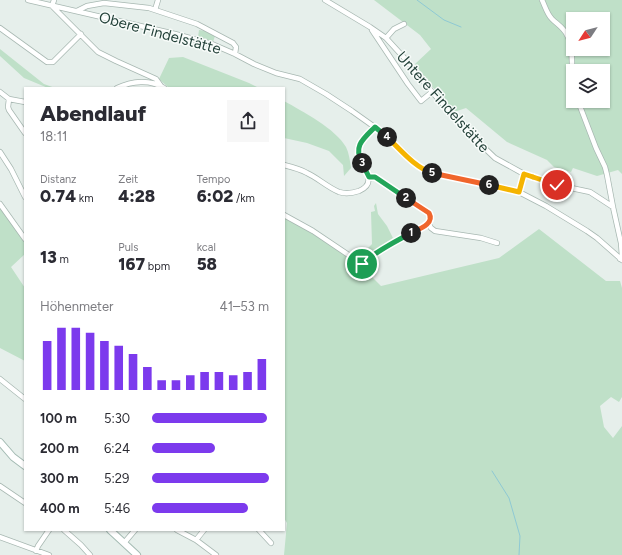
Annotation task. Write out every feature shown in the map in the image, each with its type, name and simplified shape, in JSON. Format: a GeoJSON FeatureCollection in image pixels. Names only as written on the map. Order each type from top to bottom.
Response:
{"type":"FeatureCollection","features":[{"type":"Feature","properties":{"kind":"main road"},"geometry":{"type":"LineString","coordinates":[[0,442],[13,457],[24,465]]}},
{"type":"Feature","properties":{"kind":"main road"},"geometry":{"type":"LineString","coordinates":[[111,531],[137,555]]}},
{"type":"Feature","properties":{"kind":"street","name":"Obere Findelstätte"},"geometry":{"type":"LineString","coordinates":[[28,0],[212,44],[276,73],[300,79],[312,85],[375,127],[415,163],[427,171],[519,192],[546,206],[597,238],[621,260]]}},
{"type":"Feature","properties":{"kind":"street"},"geometry":{"type":"LineString","coordinates":[[54,0],[52,6],[98,52],[156,79],[162,87]]}},
{"type":"Feature","properties":{"kind":"street"},"geometry":{"type":"LineString","coordinates":[[154,10],[158,0]]}},
{"type":"Feature","properties":{"kind":"street","name":"Untere Findelstätte"},"geometry":{"type":"LineString","coordinates":[[325,0],[386,38],[471,135],[495,158],[524,174],[557,185],[590,192],[613,207]]}},
{"type":"Feature","properties":{"kind":"street"},"geometry":{"type":"LineString","coordinates":[[542,0],[552,19],[568,35],[572,64]]}},
{"type":"Feature","properties":{"kind":"street"},"geometry":{"type":"LineString","coordinates":[[77,11],[86,6],[104,3],[149,8],[197,24],[233,43],[236,47],[235,54]]}},
{"type":"Feature","properties":{"kind":"street","name":"Untere Findelstätte"},"geometry":{"type":"LineString","coordinates":[[386,38],[394,29],[404,24]]}},
{"type":"Feature","properties":{"kind":"street","name":"Untere Findelstätte"},"geometry":{"type":"LineString","coordinates":[[370,27],[421,101],[432,92]]}},
{"type":"Feature","properties":{"kind":"street"},"geometry":{"type":"LineString","coordinates":[[0,28],[48,62],[53,62],[81,34]]}},
{"type":"Feature","properties":{"kind":"street"},"geometry":{"type":"LineString","coordinates":[[119,87],[125,84],[139,82],[151,83],[162,87]]}},
{"type":"Feature","properties":{"kind":"street"},"geometry":{"type":"LineString","coordinates":[[0,92],[10,99],[24,102]]}},
{"type":"Feature","properties":{"kind":"street"},"geometry":{"type":"LineString","coordinates":[[10,99],[8,107],[9,110],[24,132]]}},
{"type":"Feature","properties":{"kind":"street"},"geometry":{"type":"LineString","coordinates":[[581,108],[605,167],[621,244],[621,260]]}},
{"type":"Feature","properties":{"kind":"street"},"geometry":{"type":"LineString","coordinates":[[285,165],[306,172],[340,192],[347,194],[362,190],[369,181],[369,177],[359,158],[358,151],[363,139],[375,127]]}},
{"type":"Feature","properties":{"kind":"street"},"geometry":{"type":"LineString","coordinates":[[0,152],[11,169],[24,195]]}},
{"type":"Feature","properties":{"kind":"street"},"geometry":{"type":"LineString","coordinates":[[519,192],[524,174]]}},
{"type":"Feature","properties":{"kind":"street"},"geometry":{"type":"LineString","coordinates":[[285,216],[313,231],[362,264],[389,245],[428,223],[431,217],[429,213],[375,177],[369,177]]}},
{"type":"Feature","properties":{"kind":"street"},"geometry":{"type":"LineString","coordinates":[[0,204],[24,238]]}},
{"type":"Feature","properties":{"kind":"street"},"geometry":{"type":"LineString","coordinates":[[428,223],[435,231],[481,238],[497,243]]}},
{"type":"Feature","properties":{"kind":"street"},"geometry":{"type":"LineString","coordinates":[[0,379],[24,398]]}},
{"type":"Feature","properties":{"kind":"street"},"geometry":{"type":"LineString","coordinates":[[0,486],[24,501]]}},
{"type":"Feature","properties":{"kind":"street"},"geometry":{"type":"LineString","coordinates":[[36,551],[48,531]]}},
{"type":"Feature","properties":{"kind":"street"},"geometry":{"type":"LineString","coordinates":[[65,531],[90,555]]}},
{"type":"Feature","properties":{"kind":"street"},"geometry":{"type":"LineString","coordinates":[[124,543],[134,531]]}},
{"type":"Feature","properties":{"kind":"street"},"geometry":{"type":"LineString","coordinates":[[196,540],[203,531]]}},
{"type":"Feature","properties":{"kind":"street"},"geometry":{"type":"LineString","coordinates":[[260,531],[271,543]]}},
{"type":"Feature","properties":{"kind":"street"},"geometry":{"type":"LineString","coordinates":[[185,532],[216,555]]}},
{"type":"Feature","properties":{"kind":"street"},"geometry":{"type":"LineString","coordinates":[[0,537],[49,555]]}},
{"type":"Feature","properties":{"kind":"green space"},"geometry":{"type":"Polygon","coordinates":[[[374,0],[622,0],[622,174],[618,170],[597,176],[573,168],[571,172],[554,167],[547,160],[507,142],[466,108],[454,112],[415,64],[431,49],[420,35],[374,0]]]}},
{"type":"Feature","properties":{"kind":"green space"},"geometry":{"type":"Polygon","coordinates":[[[199,30],[207,31],[215,36],[213,42],[198,37],[199,30]]]}},
{"type":"Feature","properties":{"kind":"green space"},"geometry":{"type":"Polygon","coordinates":[[[0,49],[44,84],[52,87],[46,87],[24,78],[0,56],[0,49]]]}},
{"type":"Feature","properties":{"kind":"green space"},"geometry":{"type":"Polygon","coordinates":[[[183,57],[257,87],[168,87],[159,79],[169,58],[183,57]]]}},
{"type":"Feature","properties":{"kind":"green space"},"geometry":{"type":"Polygon","coordinates":[[[285,102],[327,127],[341,140],[347,149],[351,168],[344,176],[343,165],[329,151],[307,143],[285,138],[285,102]]]}},
{"type":"Feature","properties":{"kind":"green space"},"geometry":{"type":"Polygon","coordinates":[[[376,203],[378,214],[387,226],[393,238],[364,257],[365,250],[372,244],[371,212],[375,211],[374,206],[376,203]]]}},
{"type":"Feature","properties":{"kind":"green space"},"geometry":{"type":"Polygon","coordinates":[[[0,208],[24,242],[24,255],[11,267],[24,286],[24,360],[0,348],[0,208]]]}},
{"type":"Feature","properties":{"kind":"green space"},"geometry":{"type":"Polygon","coordinates":[[[285,218],[325,241],[359,264],[381,286],[499,258],[539,229],[606,281],[620,281],[622,288],[622,397],[619,402],[611,397],[600,406],[604,427],[613,438],[622,426],[622,555],[284,555],[287,523],[285,520],[285,218]]]}},
{"type":"Feature","properties":{"kind":"waterway"},"geometry":{"type":"LineString","coordinates":[[417,0],[444,20],[461,27]]}},
{"type":"Feature","properties":{"kind":"waterway"},"geometry":{"type":"LineString","coordinates":[[492,471],[509,498],[520,536],[519,555]]}},
{"type":"Feature","properties":{"kind":"route"},"geometry":{"type":"LineString","coordinates":[[362,264],[389,245],[428,223],[431,217],[429,213],[375,177],[369,177],[359,158],[358,151],[363,139],[375,127],[415,163],[427,171],[519,192],[524,174],[557,185]]}}]}
